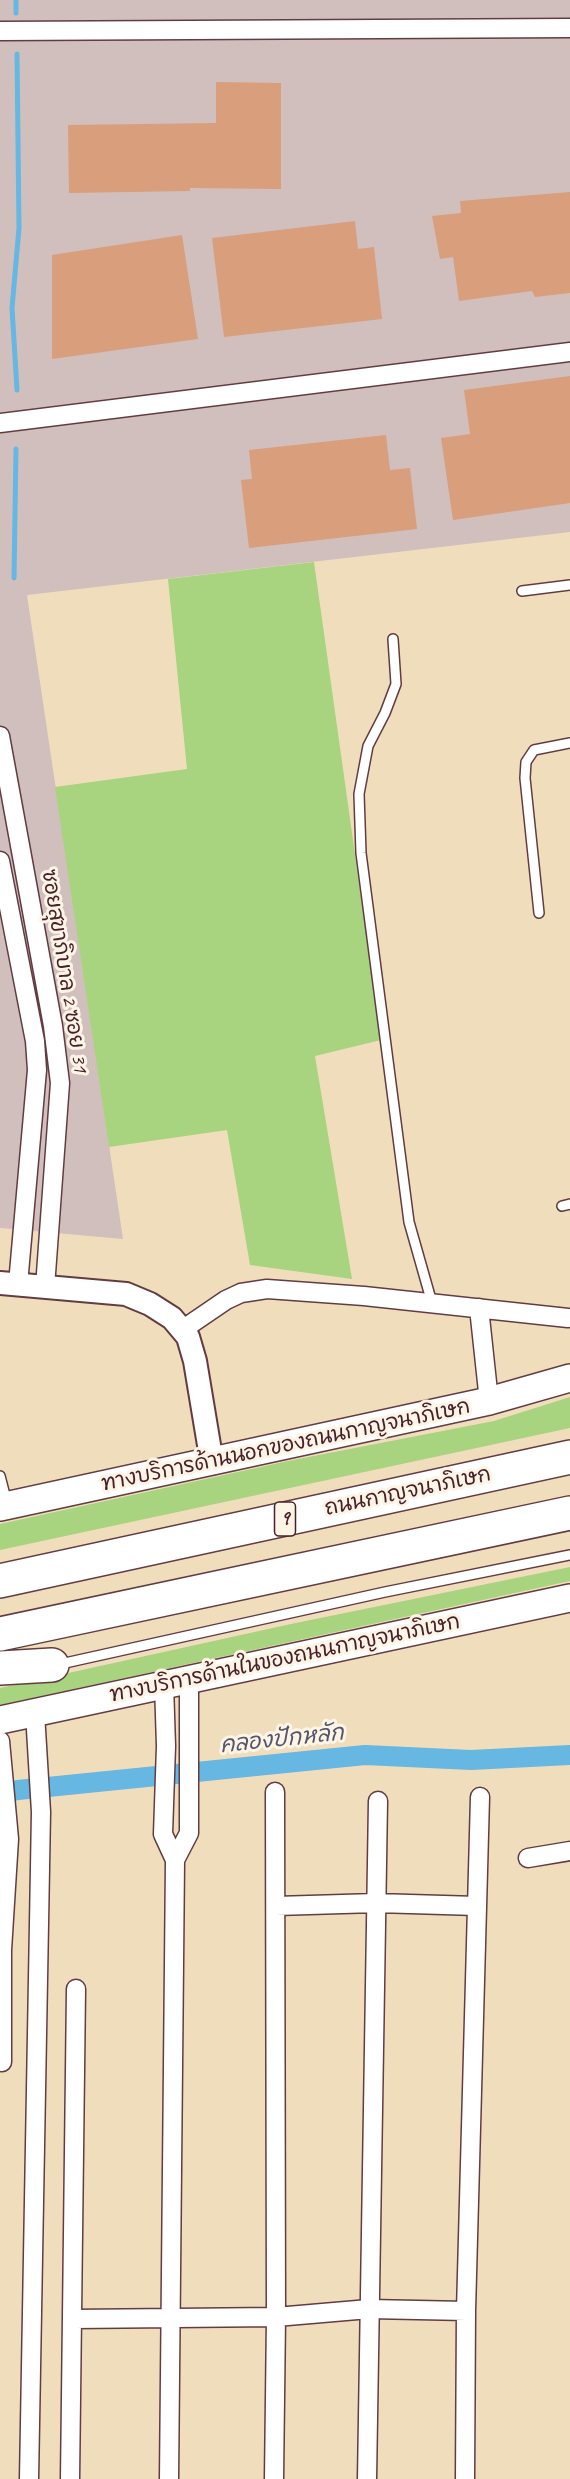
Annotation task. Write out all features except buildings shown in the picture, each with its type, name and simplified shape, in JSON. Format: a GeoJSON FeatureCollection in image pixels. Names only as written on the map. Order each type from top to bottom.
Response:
{"type":"FeatureCollection","features":[{"type":"Feature","properties":{"kind":"highway","name":"ถนนกาญจนาภิเษก"},"geometry":{"type":"LineString","coordinates":[[0,1581],[570,1457]]}},
{"type":"Feature","properties":{"kind":"highway"},"geometry":{"type":"LineString","coordinates":[[0,1634],[570,1513]]}},
{"type":"Feature","properties":{"kind":"highway"},"geometry":{"type":"LineString","coordinates":[[0,1668],[52,1665]]}},
{"type":"Feature","properties":{"kind":"main road","name":"ทางบริการด้านนอกของถนนกาญจนาภิเษก"},"geometry":{"type":"LineString","coordinates":[[4,1506],[212,1463],[489,1401],[570,1378]]}},
{"type":"Feature","properties":{"kind":"main road","name":"ทางบริการด้านในของถนนกาญจนาภิเษก"},"geometry":{"type":"LineString","coordinates":[[0,1720],[570,1598]]}},
{"type":"Feature","properties":{"kind":"street"},"geometry":{"type":"LineString","coordinates":[[0,31],[570,28]]}},
{"type":"Feature","properties":{"kind":"street"},"geometry":{"type":"LineString","coordinates":[[0,423],[570,352]]}},
{"type":"Feature","properties":{"kind":"street","name":"ซอยสุขาภิบาล 2 ซอย 31"},"geometry":{"type":"LineString","coordinates":[[0,736],[53,1026],[60,1083],[45,1287]]}},
{"type":"Feature","properties":{"kind":"street","name":"ซอยสุขาภิบาล 2 ซอย 31"},"geometry":{"type":"LineString","coordinates":[[0,861],[35,1041],[37,1070],[31,1137],[9,1284]]}},
{"type":"Feature","properties":{"kind":"street"},"geometry":{"type":"LineString","coordinates":[[31,1137],[57,1138]]}},
{"type":"Feature","properties":{"kind":"street"},"geometry":{"type":"LineString","coordinates":[[9,1284],[126,1294],[150,1304],[172,1318],[188,1337],[195,1361],[212,1463]]}},
{"type":"Feature","properties":{"kind":"street"},"geometry":{"type":"LineString","coordinates":[[182,1330],[226,1300],[242,1293],[267,1289],[432,1303],[568,1318]]}},
{"type":"Feature","properties":{"kind":"street"},"geometry":{"type":"LineString","coordinates":[[479,1308],[489,1401]]}},
{"type":"Feature","properties":{"kind":"street"},"geometry":{"type":"LineString","coordinates":[[175,1860],[189,1833],[189,1742],[176,1681]]}},
{"type":"Feature","properties":{"kind":"street"},"geometry":{"type":"LineString","coordinates":[[169,2479],[175,1860],[163,1834],[166,1746],[176,1681]]}},
{"type":"Feature","properties":{"kind":"street"},"geometry":{"type":"LineString","coordinates":[[29,2479],[41,1812],[35,1713]]}},
{"type":"Feature","properties":{"kind":"street"},"geometry":{"type":"LineString","coordinates":[[0,1741],[9,1839],[2,1950],[2,2062]]}},
{"type":"Feature","properties":{"kind":"street"},"geometry":{"type":"LineString","coordinates":[[274,2479],[275,1792]]}},
{"type":"Feature","properties":{"kind":"street"},"geometry":{"type":"LineString","coordinates":[[465,2479],[466,2311],[480,1797]]}},
{"type":"Feature","properties":{"kind":"street"},"geometry":{"type":"LineString","coordinates":[[368,2479],[378,1801]]}},
{"type":"Feature","properties":{"kind":"street"},"geometry":{"type":"LineString","coordinates":[[528,1858],[570,1851]]}},
{"type":"Feature","properties":{"kind":"street"},"geometry":{"type":"LineString","coordinates":[[276,1906],[376,1904],[477,1906]]}},
{"type":"Feature","properties":{"kind":"street"},"geometry":{"type":"LineString","coordinates":[[70,2479],[76,1989]]}},
{"type":"Feature","properties":{"kind":"street"},"geometry":{"type":"LineString","coordinates":[[73,2319],[172,2316],[276,2317],[369,2309],[466,2311]]}},
{"type":"Feature","properties":{"kind":"lane"},"geometry":{"type":"LineString","coordinates":[[522,591],[570,585]]}},
{"type":"Feature","properties":{"kind":"lane"},"geometry":{"type":"LineString","coordinates":[[393,639],[396,684],[386,713],[368,746],[359,794],[361,853],[409,1222],[432,1303]]}},
{"type":"Feature","properties":{"kind":"lane"},"geometry":{"type":"LineString","coordinates":[[538,913],[525,778],[526,762],[534,750],[570,743]]}},
{"type":"Feature","properties":{"kind":"lane"},"geometry":{"type":"LineString","coordinates":[[0,1476],[4,1506]]}},
{"type":"Feature","properties":{"kind":"lane"},"geometry":{"type":"LineString","coordinates":[[0,1677],[385,1592],[570,1555]]}},
{"type":"Feature","properties":{"kind":"shaded area"},"geometry":{"type":"Polygon","coordinates":[[[0,0],[570,0],[570,532],[27,595],[123,1239],[0,1228],[0,0]]]}},
{"type":"Feature","properties":{"kind":"green space"},"geometry":{"type":"Polygon","coordinates":[[[314,562],[381,1040],[315,1056],[352,1279],[250,1265],[227,1130],[109,1147],[55,787],[187,769],[168,579],[314,562]]]}},
{"type":"Feature","properties":{"kind":"green space"},"geometry":{"type":"Polygon","coordinates":[[[570,1397],[570,1428],[0,1550],[0,1524],[288,1461],[494,1421],[570,1397]]]}},
{"type":"Feature","properties":{"kind":"green space"},"geometry":{"type":"Polygon","coordinates":[[[570,1567],[570,1581],[0,1705],[0,1688],[291,1624],[570,1567]]]}},
{"type":"Feature","properties":{"kind":"waterway"},"geometry":{"type":"LineString","coordinates":[[16,0],[16,13]]}},
{"type":"Feature","properties":{"kind":"waterway"},"geometry":{"type":"LineString","coordinates":[[17,54],[19,228],[12,308],[17,390]]}},
{"type":"Feature","properties":{"kind":"waterway"},"geometry":{"type":"LineString","coordinates":[[14,578],[16,449]]}},
{"type":"Feature","properties":{"kind":"waterway","name":"คลองปักหลัก"},"geometry":{"type":"LineString","coordinates":[[0,1794],[18,1790],[365,1755],[471,1760],[570,1755]]}}]}
